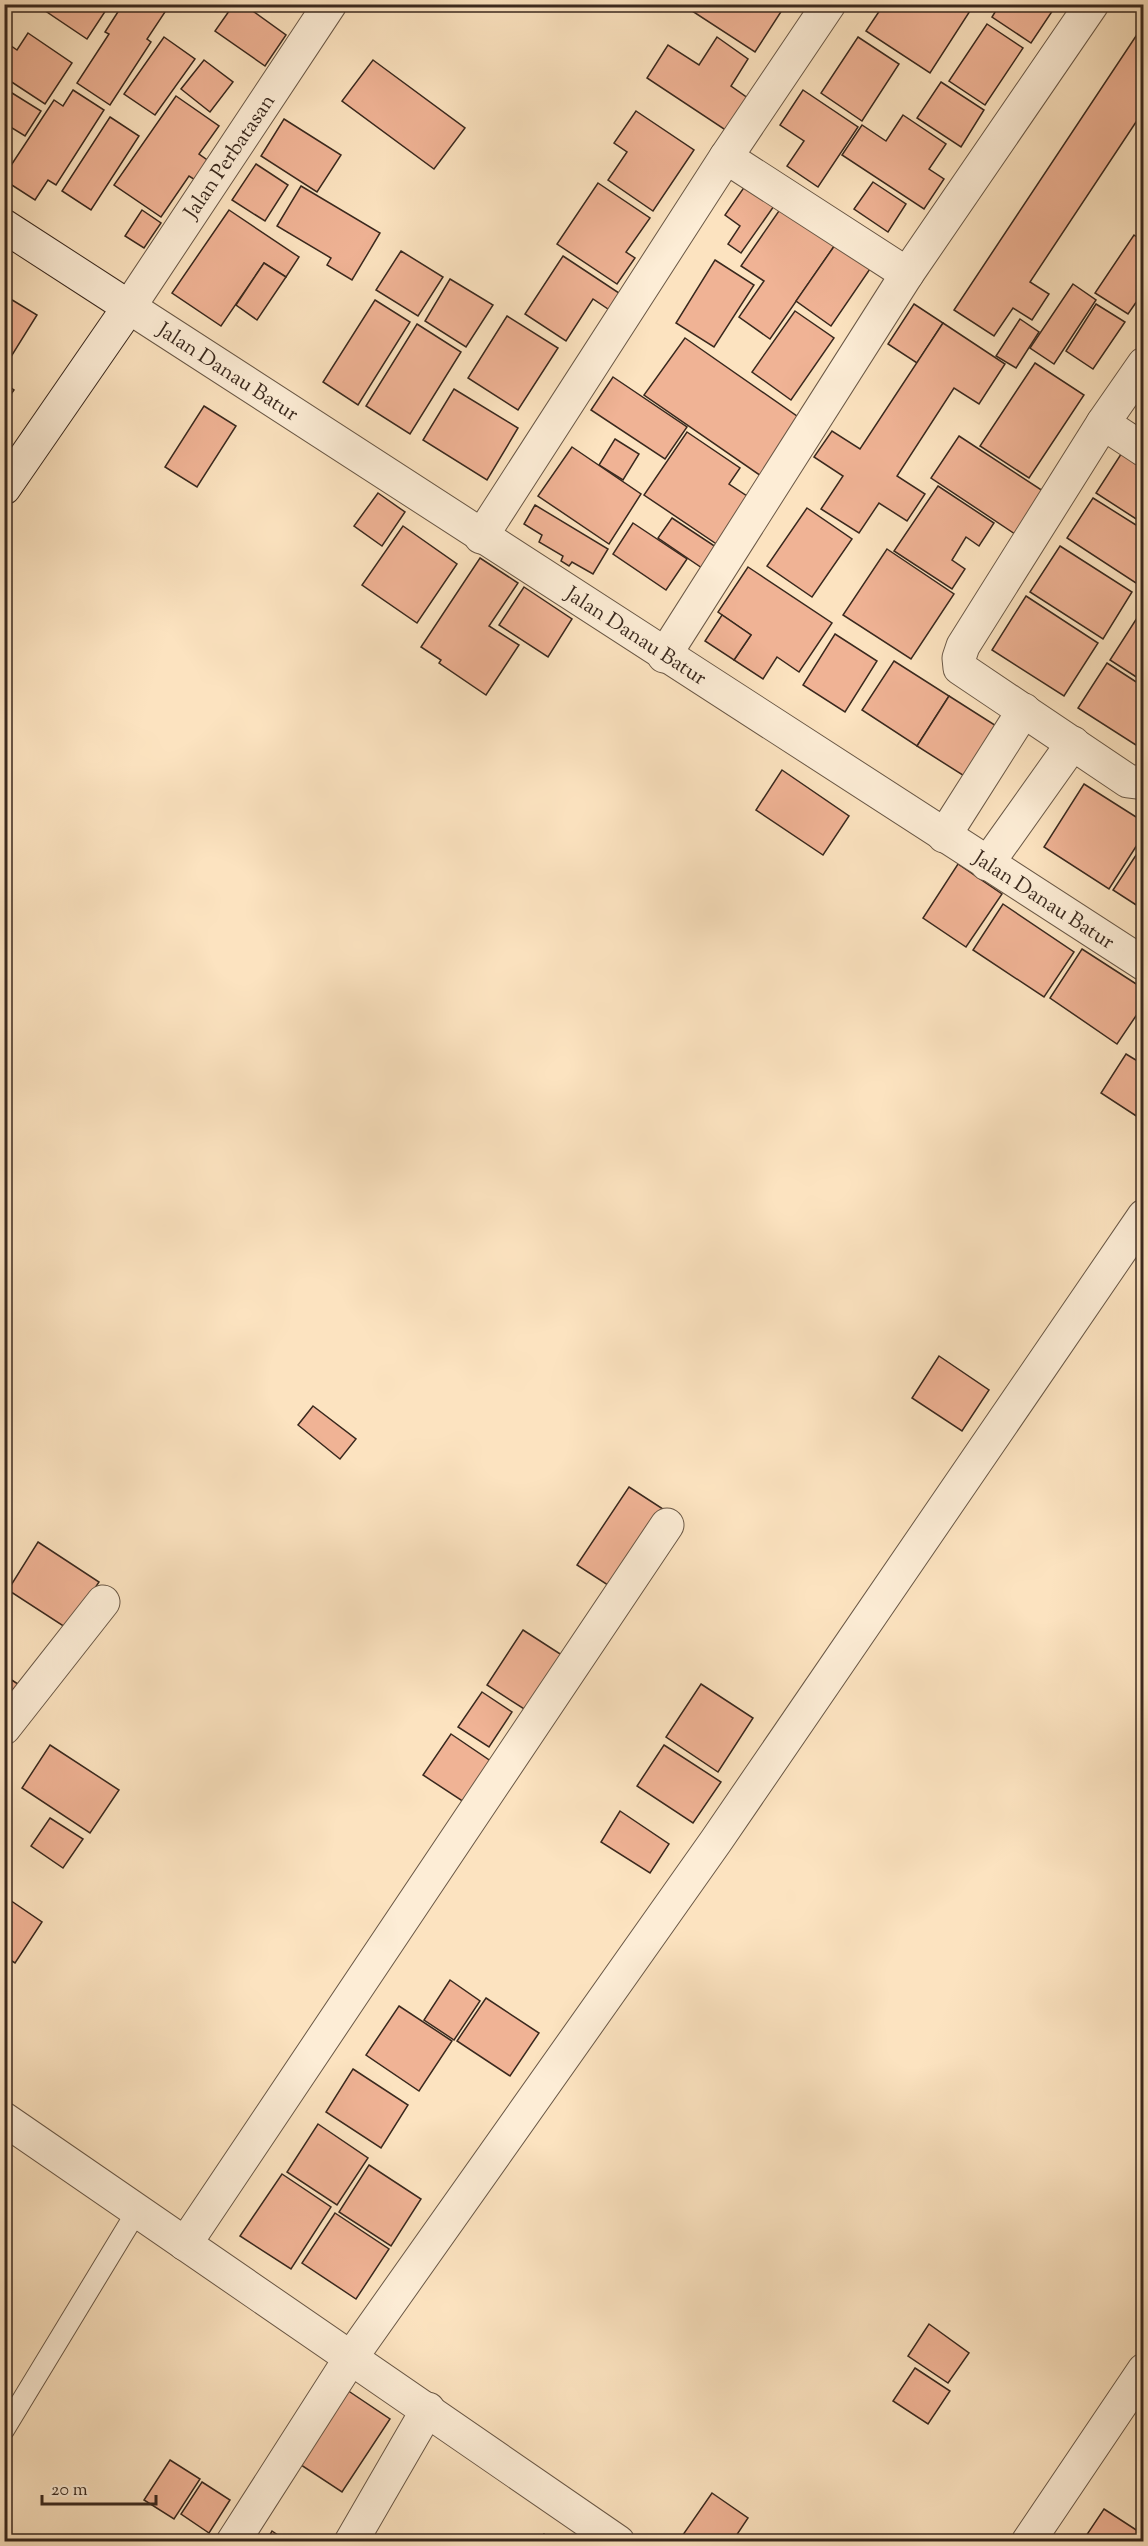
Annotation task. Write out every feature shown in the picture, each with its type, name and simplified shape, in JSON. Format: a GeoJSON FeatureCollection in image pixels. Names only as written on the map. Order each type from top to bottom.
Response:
{"type":"FeatureCollection","features":[{"type":"Feature","properties":{"kind":"street","name":"Jalan Perbatasan"},"geometry":{"type":"LineString","coordinates":[[4,488],[129,307],[330,4]]}},
{"type":"Feature","properties":{"kind":"street"},"geometry":{"type":"LineString","coordinates":[[481,537],[726,157],[829,4]]}},
{"type":"Feature","properties":{"kind":"street"},"geometry":{"type":"LineString","coordinates":[[664,656],[907,274],[1092,4]]}},
{"type":"Feature","properties":{"kind":"street"},"geometry":{"type":"LineString","coordinates":[[726,157],[907,274]]}},
{"type":"Feature","properties":{"kind":"street","name":"Jalan Danau Batur"},"geometry":{"type":"LineString","coordinates":[[4,226],[664,656],[1143,964]]}},
{"type":"Feature","properties":{"kind":"street"},"geometry":{"type":"LineString","coordinates":[[1143,364],[1103,423],[960,651],[960,668],[1128,781],[1143,783]]}},
{"type":"Feature","properties":{"kind":"street"},"geometry":{"type":"LineString","coordinates":[[1103,423],[1143,450]]}},
{"type":"Feature","properties":{"kind":"street"},"geometry":{"type":"LineString","coordinates":[[944,836],[1024,710]]}},
{"type":"Feature","properties":{"kind":"street"},"geometry":{"type":"LineString","coordinates":[[987,864],[1073,743]]}},
{"type":"Feature","properties":{"kind":"street"},"geometry":{"type":"LineString","coordinates":[[233,2541],[350,2359],[716,1841],[1143,1216]]}},
{"type":"Feature","properties":{"kind":"street"},"geometry":{"type":"LineString","coordinates":[[185,2244],[667,1525]]}},
{"type":"Feature","properties":{"kind":"street"},"geometry":{"type":"LineString","coordinates":[[4,1728],[103,1602]]}},
{"type":"Feature","properties":{"kind":"street"},"geometry":{"type":"LineString","coordinates":[[4,2119],[350,2359],[428,2409],[618,2541]]}},
{"type":"Feature","properties":{"kind":"street"},"geometry":{"type":"LineString","coordinates":[[1028,2541],[1143,2370]]}},
{"type":"Feature","properties":{"kind":"street"},"geometry":{"type":"LineString","coordinates":[[351,2541],[428,2409]]}},
{"type":"Feature","properties":{"kind":"lane"},"geometry":{"type":"LineString","coordinates":[[4,2430],[137,2211]]}},
{"type":"Feature","properties":{"kind":"building"},"geometry":{"type":"Polygon","coordinates":[[[35,4],[110,4],[87,39],[35,4]]]}},
{"type":"Feature","properties":{"kind":"building"},"geometry":{"type":"Polygon","coordinates":[[[123,4],[161,4],[167,9],[147,39],[151,42],[110,105],[77,83],[109,34],[105,32],[123,4]]]}},
{"type":"Feature","properties":{"kind":"building"},"geometry":{"type":"Polygon","coordinates":[[[234,4],[243,4],[286,35],[265,66],[215,31],[234,4]]]}},
{"type":"Feature","properties":{"kind":"building"},"geometry":{"type":"Polygon","coordinates":[[[692,4],[786,4],[755,52],[689,9],[692,4]]]}},
{"type":"Feature","properties":{"kind":"building"},"geometry":{"type":"Polygon","coordinates":[[[884,4],[960,4],[970,11],[930,73],[866,31],[884,4]]]}},
{"type":"Feature","properties":{"kind":"building"},"geometry":{"type":"Polygon","coordinates":[[[1000,4],[1057,4],[1031,43],[992,17],[1000,4]]]}},
{"type":"Feature","properties":{"kind":"building"},"geometry":{"type":"Polygon","coordinates":[[[987,24],[1023,48],[985,105],[949,81],[987,24]]]}},
{"type":"Feature","properties":{"kind":"building"},"geometry":{"type":"Polygon","coordinates":[[[1144,24],[1144,110],[1030,282],[1049,294],[1032,320],[1013,308],[994,336],[954,310],[1144,24]]]}},
{"type":"Feature","properties":{"kind":"building"},"geometry":{"type":"Polygon","coordinates":[[[28,33],[72,63],[45,104],[4,77],[4,41],[17,50],[28,33]]]}},
{"type":"Feature","properties":{"kind":"building"},"geometry":{"type":"Polygon","coordinates":[[[164,37],[195,59],[155,115],[124,94],[164,37]]]}},
{"type":"Feature","properties":{"kind":"building"},"geometry":{"type":"Polygon","coordinates":[[[717,37],[748,59],[731,86],[752,101],[730,133],[647,78],[668,45],[699,65],[717,37]]]}},
{"type":"Feature","properties":{"kind":"building"},"geometry":{"type":"Polygon","coordinates":[[[858,37],[899,64],[862,121],[821,93],[858,37]]]}},
{"type":"Feature","properties":{"kind":"building"},"geometry":{"type":"Polygon","coordinates":[[[204,60],[233,82],[210,112],[181,89],[204,60]]]}},
{"type":"Feature","properties":{"kind":"building"},"geometry":{"type":"Polygon","coordinates":[[[373,60],[465,128],[434,169],[342,101],[373,60]]]}},
{"type":"Feature","properties":{"kind":"building"},"geometry":{"type":"Polygon","coordinates":[[[941,82],[984,110],[961,147],[917,118],[941,82]]]}},
{"type":"Feature","properties":{"kind":"building"},"geometry":{"type":"Polygon","coordinates":[[[4,88],[41,111],[25,136],[9,126],[4,134],[4,88]]]}},
{"type":"Feature","properties":{"kind":"building"},"geometry":{"type":"Polygon","coordinates":[[[73,90],[104,110],[56,185],[48,180],[35,200],[4,180],[4,176],[54,100],[63,106],[73,90]]]}},
{"type":"Feature","properties":{"kind":"building"},"geometry":{"type":"Polygon","coordinates":[[[803,90],[858,127],[818,187],[787,166],[804,141],[780,125],[803,90]]]}},
{"type":"Feature","properties":{"kind":"building"},"geometry":{"type":"Polygon","coordinates":[[[176,96],[219,126],[199,154],[213,164],[200,183],[189,176],[161,217],[114,185],[176,96]]]}},
{"type":"Feature","properties":{"kind":"building"},"geometry":{"type":"Polygon","coordinates":[[[636,111],[694,150],[653,211],[608,180],[627,152],[614,143],[636,111]]]}},
{"type":"Feature","properties":{"kind":"building"},"geometry":{"type":"Polygon","coordinates":[[[903,115],[946,144],[929,169],[944,179],[924,209],[842,155],[862,125],[886,141],[903,115]]]}},
{"type":"Feature","properties":{"kind":"building"},"geometry":{"type":"Polygon","coordinates":[[[110,117],[139,136],[91,210],[62,191],[110,117]]]}},
{"type":"Feature","properties":{"kind":"building"},"geometry":{"type":"Polygon","coordinates":[[[284,119],[341,155],[317,192],[261,156],[284,119]]]}},
{"type":"Feature","properties":{"kind":"building"},"geometry":{"type":"Polygon","coordinates":[[[256,164],[288,185],[265,221],[232,200],[256,164]]]}},
{"type":"Feature","properties":{"kind":"building"},"geometry":{"type":"Polygon","coordinates":[[[873,182],[906,204],[888,232],[854,209],[873,182]]]}},
{"type":"Feature","properties":{"kind":"building"},"geometry":{"type":"Polygon","coordinates":[[[598,183],[650,218],[626,252],[635,258],[617,284],[557,244],[598,183]]]}},
{"type":"Feature","properties":{"kind":"building"},"geometry":{"type":"Polygon","coordinates":[[[301,186],[380,233],[352,280],[327,265],[331,258],[277,226],[301,186]]]}},
{"type":"Feature","properties":{"kind":"building"},"geometry":{"type":"Polygon","coordinates":[[[745,186],[774,206],[741,253],[728,244],[740,226],[725,215],[745,186]]]}},
{"type":"Feature","properties":{"kind":"building"},"geometry":{"type":"Polygon","coordinates":[[[781,208],[835,245],[770,339],[739,317],[764,281],[741,266],[781,208]]]}},
{"type":"Feature","properties":{"kind":"building"},"geometry":{"type":"Polygon","coordinates":[[[142,210],[161,223],[144,248],[125,236],[142,210]]]}},
{"type":"Feature","properties":{"kind":"building"},"geometry":{"type":"Polygon","coordinates":[[[229,210],[299,257],[286,277],[264,263],[221,326],[172,293],[229,210]]]}},
{"type":"Feature","properties":{"kind":"building"},"geometry":{"type":"Polygon","coordinates":[[[1134,235],[1144,242],[1144,291],[1128,314],[1095,293],[1134,235]]]}},
{"type":"Feature","properties":{"kind":"building"},"geometry":{"type":"Polygon","coordinates":[[[835,245],[870,269],[831,326],[796,301],[835,245]]]}},
{"type":"Feature","properties":{"kind":"building"},"geometry":{"type":"Polygon","coordinates":[[[401,251],[443,277],[418,316],[376,290],[401,251]]]}},
{"type":"Feature","properties":{"kind":"building"},"geometry":{"type":"Polygon","coordinates":[[[563,256],[625,297],[614,313],[593,299],[566,341],[525,314],[563,256]]]}},
{"type":"Feature","properties":{"kind":"building"},"geometry":{"type":"Polygon","coordinates":[[[715,260],[754,285],[714,347],[676,323],[715,260]]]}},
{"type":"Feature","properties":{"kind":"building"},"geometry":{"type":"Polygon","coordinates":[[[264,263],[286,277],[257,320],[236,305],[264,263]]]}},
{"type":"Feature","properties":{"kind":"building"},"geometry":{"type":"Polygon","coordinates":[[[450,279],[493,305],[466,347],[425,321],[450,279]]]}},
{"type":"Feature","properties":{"kind":"building"},"geometry":{"type":"Polygon","coordinates":[[[1073,284],[1096,300],[1054,364],[1030,348],[1073,284]]]}},
{"type":"Feature","properties":{"kind":"building"},"geometry":{"type":"Polygon","coordinates":[[[4,295],[37,315],[4,368],[4,295]]]}},
{"type":"Feature","properties":{"kind":"building"},"geometry":{"type":"Polygon","coordinates":[[[375,300],[410,322],[358,405],[323,382],[375,300]]]}},
{"type":"Feature","properties":{"kind":"building"},"geometry":{"type":"Polygon","coordinates":[[[914,304],[943,323],[917,363],[888,344],[914,304]]]}},
{"type":"Feature","properties":{"kind":"building"},"geometry":{"type":"Polygon","coordinates":[[[1096,304],[1125,322],[1093,369],[1066,351],[1096,304]]]}},
{"type":"Feature","properties":{"kind":"building"},"geometry":{"type":"Polygon","coordinates":[[[795,311],[834,338],[791,400],[752,372],[795,311]]]}},
{"type":"Feature","properties":{"kind":"building"},"geometry":{"type":"Polygon","coordinates":[[[507,316],[558,348],[518,410],[468,378],[507,316]]]}},
{"type":"Feature","properties":{"kind":"building"},"geometry":{"type":"Polygon","coordinates":[[[1020,319],[1039,332],[1016,368],[996,356],[1020,319]]]}},
{"type":"Feature","properties":{"kind":"building"},"geometry":{"type":"Polygon","coordinates":[[[943,323],[1005,364],[979,404],[954,388],[897,476],[925,494],[907,521],[879,503],[859,533],[821,509],[843,476],[814,457],[832,431],[860,449],[943,323]]]}},
{"type":"Feature","properties":{"kind":"building"},"geometry":{"type":"Polygon","coordinates":[[[417,324],[461,352],[410,434],[366,406],[417,324]]]}},
{"type":"Feature","properties":{"kind":"building"},"geometry":{"type":"Polygon","coordinates":[[[685,338],[804,421],[764,478],[644,395],[685,338]]]}},
{"type":"Feature","properties":{"kind":"building"},"geometry":{"type":"Polygon","coordinates":[[[1035,363],[1084,395],[1029,478],[980,446],[1035,363]]]}},
{"type":"Feature","properties":{"kind":"building"},"geometry":{"type":"Polygon","coordinates":[[[613,377],[687,427],[665,459],[591,410],[613,377]]]}},
{"type":"Feature","properties":{"kind":"building"},"geometry":{"type":"Polygon","coordinates":[[[4,383],[14,390],[4,404],[4,383]]]}},
{"type":"Feature","properties":{"kind":"building"},"geometry":{"type":"Polygon","coordinates":[[[454,389],[518,428],[487,480],[423,440],[454,389]]]}},
{"type":"Feature","properties":{"kind":"building"},"geometry":{"type":"Polygon","coordinates":[[[204,406],[236,426],[197,487],[165,467],[204,406]]]}},
{"type":"Feature","properties":{"kind":"building"},"geometry":{"type":"Polygon","coordinates":[[[687,432],[740,468],[729,484],[750,498],[718,545],[644,495],[687,432]]]}},
{"type":"Feature","properties":{"kind":"building"},"geometry":{"type":"Polygon","coordinates":[[[959,436],[1043,491],[1015,534],[931,478],[959,436]]]}},
{"type":"Feature","properties":{"kind":"building"},"geometry":{"type":"Polygon","coordinates":[[[615,439],[639,454],[623,480],[599,465],[615,439]]]}},
{"type":"Feature","properties":{"kind":"building"},"geometry":{"type":"Polygon","coordinates":[[[572,447],[641,494],[609,544],[538,496],[572,447]]]}},
{"type":"Feature","properties":{"kind":"building"},"geometry":{"type":"Polygon","coordinates":[[[1125,448],[1144,460],[1144,524],[1096,493],[1125,448]]]}},
{"type":"Feature","properties":{"kind":"building"},"geometry":{"type":"Polygon","coordinates":[[[938,486],[994,523],[979,546],[966,537],[952,560],[965,569],[952,589],[894,551],[938,486]]]}},
{"type":"Feature","properties":{"kind":"building"},"geometry":{"type":"Polygon","coordinates":[[[378,493],[405,512],[382,546],[354,526],[378,493]]]}},
{"type":"Feature","properties":{"kind":"building"},"geometry":{"type":"Polygon","coordinates":[[[1093,498],[1144,530],[1144,578],[1139,585],[1067,538],[1093,498]]]}},
{"type":"Feature","properties":{"kind":"building"},"geometry":{"type":"Polygon","coordinates":[[[535,505],[608,549],[593,574],[572,562],[569,566],[561,561],[563,556],[539,542],[542,535],[524,524],[535,505]]]}},
{"type":"Feature","properties":{"kind":"building"},"geometry":{"type":"Polygon","coordinates":[[[807,508],[852,539],[812,597],[767,566],[807,508]]]}},
{"type":"Feature","properties":{"kind":"building"},"geometry":{"type":"Polygon","coordinates":[[[672,518],[716,547],[702,568],[658,538],[672,518]]]}},
{"type":"Feature","properties":{"kind":"building"},"geometry":{"type":"Polygon","coordinates":[[[633,523],[687,559],[666,590],[613,554],[633,523]]]}},
{"type":"Feature","properties":{"kind":"building"},"geometry":{"type":"Polygon","coordinates":[[[403,526],[457,564],[417,623],[362,585],[403,526]]]}},
{"type":"Feature","properties":{"kind":"building"},"geometry":{"type":"Polygon","coordinates":[[[1060,546],[1132,592],[1103,639],[1030,592],[1060,546]]]}},
{"type":"Feature","properties":{"kind":"building"},"geometry":{"type":"Polygon","coordinates":[[[887,549],[954,594],[911,659],[843,615],[887,549]]]}},
{"type":"Feature","properties":{"kind":"building"},"geometry":{"type":"Polygon","coordinates":[[[480,558],[518,583],[489,626],[519,645],[486,695],[439,663],[441,660],[421,647],[480,558]]]}},
{"type":"Feature","properties":{"kind":"building"},"geometry":{"type":"Polygon","coordinates":[[[748,567],[832,623],[799,672],[777,657],[763,679],[734,660],[751,635],[718,612],[748,567]]]}},
{"type":"Feature","properties":{"kind":"building"},"geometry":{"type":"Polygon","coordinates":[[[524,587],[572,619],[548,657],[499,625],[524,587]]]}},
{"type":"Feature","properties":{"kind":"building"},"geometry":{"type":"Polygon","coordinates":[[[1026,596],[1098,643],[1064,696],[992,650],[1026,596]]]}},
{"type":"Feature","properties":{"kind":"building"},"geometry":{"type":"Polygon","coordinates":[[[1144,607],[1144,682],[1110,660],[1144,607]]]}},
{"type":"Feature","properties":{"kind":"building"},"geometry":{"type":"Polygon","coordinates":[[[722,615],[751,635],[734,660],[705,641],[722,615]]]}},
{"type":"Feature","properties":{"kind":"building"},"geometry":{"type":"Polygon","coordinates":[[[835,634],[877,661],[845,712],[803,685],[835,634]]]}},
{"type":"Feature","properties":{"kind":"building"},"geometry":{"type":"Polygon","coordinates":[[[894,661],[949,696],[917,746],[862,710],[894,661]]]}},
{"type":"Feature","properties":{"kind":"building"},"geometry":{"type":"Polygon","coordinates":[[[1107,663],[1144,687],[1144,741],[1139,747],[1078,708],[1107,663]]]}},
{"type":"Feature","properties":{"kind":"building"},"geometry":{"type":"Polygon","coordinates":[[[949,696],[1001,729],[969,779],[917,746],[949,696]]]}},
{"type":"Feature","properties":{"kind":"building"},"geometry":{"type":"Polygon","coordinates":[[[782,770],[849,816],[823,855],[756,810],[782,770]]]}},
{"type":"Feature","properties":{"kind":"building"},"geometry":{"type":"Polygon","coordinates":[[[1084,784],[1144,822],[1144,834],[1109,889],[1044,847],[1084,784]]]}},
{"type":"Feature","properties":{"kind":"building"},"geometry":{"type":"Polygon","coordinates":[[[1144,843],[1144,910],[1113,890],[1144,843]]]}},
{"type":"Feature","properties":{"kind":"building"},"geometry":{"type":"Polygon","coordinates":[[[958,864],[1002,894],[966,947],[923,918],[958,864]]]}},
{"type":"Feature","properties":{"kind":"building"},"geometry":{"type":"Polygon","coordinates":[[[1003,904],[1074,952],[1044,997],[973,950],[1003,904]]]}},
{"type":"Feature","properties":{"kind":"building"},"geometry":{"type":"Polygon","coordinates":[[[1082,949],[1144,989],[1144,1004],[1117,1044],[1050,998],[1082,949]]]}},
{"type":"Feature","properties":{"kind":"building"},"geometry":{"type":"Polygon","coordinates":[[[1126,1054],[1144,1065],[1144,1121],[1101,1093],[1126,1054]]]}},
{"type":"Feature","properties":{"kind":"building"},"geometry":{"type":"Polygon","coordinates":[[[939,1356],[989,1390],[962,1431],[912,1398],[939,1356]]]}},
{"type":"Feature","properties":{"kind":"building"},"geometry":{"type":"Polygon","coordinates":[[[313,1406],[356,1439],[340,1459],[298,1425],[313,1406]]]}},
{"type":"Feature","properties":{"kind":"building"},"geometry":{"type":"Polygon","coordinates":[[[629,1487],[666,1511],[614,1589],[577,1565],[629,1487]]]}},
{"type":"Feature","properties":{"kind":"building"},"geometry":{"type":"Polygon","coordinates":[[[38,1542],[99,1582],[68,1629],[8,1590],[38,1542]]]}},
{"type":"Feature","properties":{"kind":"building"},"geometry":{"type":"Polygon","coordinates":[[[523,1630],[568,1659],[532,1714],[487,1685],[523,1630]]]}},
{"type":"Feature","properties":{"kind":"building"},"geometry":{"type":"Polygon","coordinates":[[[4,1675],[21,1686],[4,1710],[4,1675]]]}},
{"type":"Feature","properties":{"kind":"building"},"geometry":{"type":"Polygon","coordinates":[[[701,1684],[753,1718],[718,1772],[666,1737],[701,1684]]]}},
{"type":"Feature","properties":{"kind":"building"},"geometry":{"type":"Polygon","coordinates":[[[482,1692],[512,1712],[489,1747],[458,1727],[482,1692]]]}},
{"type":"Feature","properties":{"kind":"building"},"geometry":{"type":"Polygon","coordinates":[[[451,1734],[498,1766],[470,1806],[423,1775],[451,1734]]]}},
{"type":"Feature","properties":{"kind":"building"},"geometry":{"type":"Polygon","coordinates":[[[50,1745],[119,1790],[90,1833],[22,1788],[50,1745]]]}},
{"type":"Feature","properties":{"kind":"building"},"geometry":{"type":"Polygon","coordinates":[[[664,1745],[721,1782],[693,1823],[637,1786],[664,1745]]]}},
{"type":"Feature","properties":{"kind":"building"},"geometry":{"type":"Polygon","coordinates":[[[620,1811],[669,1844],[650,1873],[601,1842],[620,1811]]]}},
{"type":"Feature","properties":{"kind":"building"},"geometry":{"type":"Polygon","coordinates":[[[50,1818],[83,1839],[63,1868],[31,1846],[50,1818]]]}},
{"type":"Feature","properties":{"kind":"building"},"geometry":{"type":"Polygon","coordinates":[[[4,1896],[42,1922],[15,1963],[4,1956],[4,1896]]]}},
{"type":"Feature","properties":{"kind":"building"},"geometry":{"type":"Polygon","coordinates":[[[450,1980],[480,2001],[454,2040],[424,2020],[450,1980]]]}},
{"type":"Feature","properties":{"kind":"building"},"geometry":{"type":"Polygon","coordinates":[[[486,1998],[539,2033],[510,2076],[457,2041],[486,1998]]]}},
{"type":"Feature","properties":{"kind":"building"},"geometry":{"type":"Polygon","coordinates":[[[399,2006],[452,2041],[419,2091],[366,2055],[399,2006]]]}},
{"type":"Feature","properties":{"kind":"building"},"geometry":{"type":"Polygon","coordinates":[[[353,2069],[408,2105],[381,2148],[326,2112],[353,2069]]]}},
{"type":"Feature","properties":{"kind":"building"},"geometry":{"type":"Polygon","coordinates":[[[318,2124],[368,2158],[337,2205],[287,2172],[318,2124]]]}},
{"type":"Feature","properties":{"kind":"building"},"geometry":{"type":"Polygon","coordinates":[[[369,2165],[421,2199],[391,2246],[339,2212],[369,2165]]]}},
{"type":"Feature","properties":{"kind":"building"},"geometry":{"type":"Polygon","coordinates":[[[282,2174],[331,2207],[291,2269],[240,2236],[282,2174]]]}},
{"type":"Feature","properties":{"kind":"building"},"geometry":{"type":"Polygon","coordinates":[[[335,2213],[389,2249],[356,2299],[302,2263],[335,2213]]]}},
{"type":"Feature","properties":{"kind":"building"},"geometry":{"type":"Polygon","coordinates":[[[929,2324],[969,2353],[948,2383],[908,2356],[929,2324]]]}},
{"type":"Feature","properties":{"kind":"building"},"geometry":{"type":"Polygon","coordinates":[[[915,2368],[950,2391],[928,2424],[893,2401],[915,2368]]]}},
{"type":"Feature","properties":{"kind":"building"},"geometry":{"type":"Polygon","coordinates":[[[344,2388],[390,2419],[342,2492],[295,2461],[344,2388]]]}},
{"type":"Feature","properties":{"kind":"building"},"geometry":{"type":"Polygon","coordinates":[[[170,2460],[200,2479],[174,2519],[144,2500],[170,2460]]]}},
{"type":"Feature","properties":{"kind":"building"},"geometry":{"type":"Polygon","coordinates":[[[202,2482],[230,2500],[209,2533],[181,2514],[202,2482]]]}},
{"type":"Feature","properties":{"kind":"building"},"geometry":{"type":"Polygon","coordinates":[[[712,2493],[748,2518],[732,2542],[678,2542],[712,2493]]]}},
{"type":"Feature","properties":{"kind":"building"},"geometry":{"type":"Polygon","coordinates":[[[1104,2509],[1144,2535],[1144,2542],[1082,2542],[1104,2509]]]}},
{"type":"Feature","properties":{"kind":"building"},"geometry":{"type":"Polygon","coordinates":[[[272,2531],[288,2542],[266,2542],[272,2531]]]}},
{"type":"Feature","properties":{"kind":"building"},"geometry":{"type":"Polygon","coordinates":[[[544,2534],[556,2542],[539,2542],[544,2534]]]}}]}
